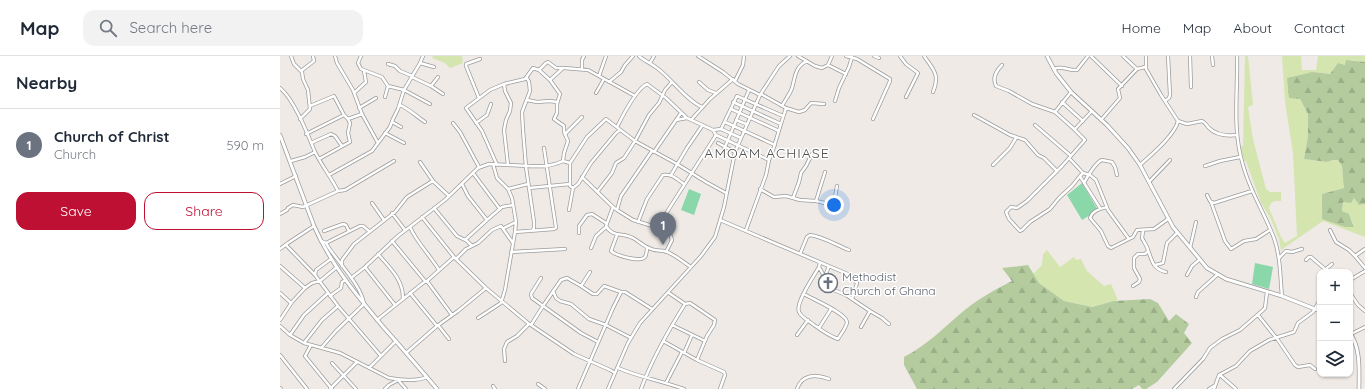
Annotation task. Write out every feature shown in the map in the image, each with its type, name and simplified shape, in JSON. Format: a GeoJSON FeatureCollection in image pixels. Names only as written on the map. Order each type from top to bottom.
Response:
{"type":"FeatureCollection","features":[{"type":"Feature","properties":{"kind":"street"},"geometry":{"type":"LineString","coordinates":[[291,56],[294,64],[301,71],[308,90],[310,109],[300,119]]}},
{"type":"Feature","properties":{"kind":"street"},"geometry":{"type":"LineString","coordinates":[[301,71],[314,60],[313,56]]}},
{"type":"Feature","properties":{"kind":"street"},"geometry":{"type":"LineString","coordinates":[[335,56],[337,63],[354,94],[359,108],[378,143]]}},
{"type":"Feature","properties":{"kind":"street"},"geometry":{"type":"LineString","coordinates":[[361,56],[358,60],[358,65],[361,69],[382,77],[388,86],[404,90],[430,104]]}},
{"type":"Feature","properties":{"kind":"street"},"geometry":{"type":"LineString","coordinates":[[329,175],[372,151],[390,127],[400,105],[404,90],[420,63],[422,56]]}},
{"type":"Feature","properties":{"kind":"street"},"geometry":{"type":"LineString","coordinates":[[582,69],[582,60],[584,56]]}},
{"type":"Feature","properties":{"kind":"street"},"geometry":{"type":"LineString","coordinates":[[599,76],[606,56]]}},
{"type":"Feature","properties":{"kind":"street"},"geometry":{"type":"LineString","coordinates":[[610,82],[621,72],[633,56]]}},
{"type":"Feature","properties":{"kind":"street"},"geometry":{"type":"LineString","coordinates":[[639,56],[644,61],[658,68],[696,104],[702,107]]}},
{"type":"Feature","properties":{"kind":"street"},"geometry":{"type":"LineString","coordinates":[[650,63],[654,56]]}},
{"type":"Feature","properties":{"kind":"street"},"geometry":{"type":"LineString","coordinates":[[698,56],[750,90],[786,108],[801,112],[805,110],[811,102],[824,104]]}},
{"type":"Feature","properties":{"kind":"street"},"geometry":{"type":"LineString","coordinates":[[691,120],[702,107],[734,80],[743,65],[744,56]]}},
{"type":"Feature","properties":{"kind":"street"},"geometry":{"type":"LineString","coordinates":[[608,389],[631,338],[640,323],[669,293],[712,242],[717,232],[735,152],[746,124],[760,95],[779,66],[789,56]]}},
{"type":"Feature","properties":{"kind":"street"},"geometry":{"type":"LineString","coordinates":[[798,56],[821,68],[828,65],[832,56]]}},
{"type":"Feature","properties":{"kind":"street"},"geometry":{"type":"LineString","coordinates":[[846,56],[853,57],[868,65],[890,80],[873,118]]}},
{"type":"Feature","properties":{"kind":"street"},"geometry":{"type":"LineString","coordinates":[[874,56],[878,58]]}},
{"type":"Feature","properties":{"kind":"street"},"geometry":{"type":"LineString","coordinates":[[900,56],[906,64],[918,73],[906,97]]}},
{"type":"Feature","properties":{"kind":"street"},"geometry":{"type":"LineString","coordinates":[[924,56],[933,68],[937,79],[933,92]]}},
{"type":"Feature","properties":{"kind":"street"},"geometry":{"type":"LineString","coordinates":[[1047,56],[1054,69],[1071,92],[1124,143],[1140,165],[1168,219],[1177,233],[1207,268],[1226,280],[1282,296],[1316,308]]}},
{"type":"Feature","properties":{"kind":"street"},"geometry":{"type":"LineString","coordinates":[[1054,69],[1063,67],[1070,70],[1077,70],[1089,56],[1122,86]]}},
{"type":"Feature","properties":{"kind":"street"},"geometry":{"type":"LineString","coordinates":[[1123,56],[1137,69]]}},
{"type":"Feature","properties":{"kind":"street"},"geometry":{"type":"LineString","coordinates":[[1146,56],[1145,68],[1178,121],[1182,121],[1186,124],[1202,121],[1205,122],[1209,128],[1224,136],[1237,135]]}},
{"type":"Feature","properties":{"kind":"street"},"geometry":{"type":"LineString","coordinates":[[1165,101],[1170,95],[1168,56]]}},
{"type":"Feature","properties":{"kind":"street"},"geometry":{"type":"LineString","coordinates":[[1190,56],[1191,87]]}},
{"type":"Feature","properties":{"kind":"street"},"geometry":{"type":"LineString","coordinates":[[1212,56],[1213,65]]}},
{"type":"Feature","properties":{"kind":"street"},"geometry":{"type":"LineString","coordinates":[[1237,56],[1237,135],[1240,157],[1252,191],[1275,241],[1279,259],[1282,296]]}},
{"type":"Feature","properties":{"kind":"street"},"geometry":{"type":"LineString","coordinates":[[835,101],[839,88],[853,57]]}},
{"type":"Feature","properties":{"kind":"street"},"geometry":{"type":"LineString","coordinates":[[478,98],[466,64],[480,59]]}},
{"type":"Feature","properties":{"kind":"street"},"geometry":{"type":"LineString","coordinates":[[782,106],[791,89],[795,74],[802,64],[807,61]]}},
{"type":"Feature","properties":{"kind":"street"},"geometry":{"type":"LineString","coordinates":[[539,70],[546,62],[549,62],[555,68],[588,70],[635,96]]}},
{"type":"Feature","properties":{"kind":"street"},"geometry":{"type":"LineString","coordinates":[[420,63],[434,67]]}},
{"type":"Feature","properties":{"kind":"street"},"geometry":{"type":"LineString","coordinates":[[388,64],[395,66],[400,71],[432,86],[443,94]]}},
{"type":"Feature","properties":{"kind":"street"},"geometry":{"type":"LineString","coordinates":[[828,65],[846,74]]}},
{"type":"Feature","properties":{"kind":"street"},"geometry":{"type":"LineString","coordinates":[[1002,65],[996,73],[996,86],[1009,91],[1032,104],[1055,112],[1075,129],[1085,140],[1024,203],[1017,208],[1011,208],[1006,212],[1009,219],[1020,231],[1022,230],[1030,222],[1050,209],[1058,198],[1072,186],[1083,173]]}},
{"type":"Feature","properties":{"kind":"street"},"geometry":{"type":"LineString","coordinates":[[497,165],[482,131],[466,108],[490,90],[504,84],[525,79],[533,68],[539,70],[560,92],[557,102],[558,112],[554,119],[557,123],[563,125],[568,143],[563,161]]}},
{"type":"Feature","properties":{"kind":"street"},"geometry":{"type":"LineString","coordinates":[[1101,120],[1120,98],[1121,95],[1118,90],[1137,69],[1145,68]]}},
{"type":"Feature","properties":{"kind":"street"},"geometry":{"type":"LineString","coordinates":[[550,80],[562,69]]}},
{"type":"Feature","properties":{"kind":"street"},"geometry":{"type":"LineString","coordinates":[[354,94],[366,82],[364,71]]}},
{"type":"Feature","properties":{"kind":"street"},"geometry":{"type":"LineString","coordinates":[[432,86],[438,77]]}},
{"type":"Feature","properties":{"kind":"street"},"geometry":{"type":"LineString","coordinates":[[526,78],[529,82],[530,91],[522,112],[528,186],[534,222],[534,228],[532,231]]}},
{"type":"Feature","properties":{"kind":"street"},"geometry":{"type":"LineString","coordinates":[[596,93],[604,79]]}},
{"type":"Feature","properties":{"kind":"street"},"geometry":{"type":"LineString","coordinates":[[598,191],[612,173],[616,163],[624,158],[649,115],[659,103],[665,90],[672,82]]}},
{"type":"Feature","properties":{"kind":"street"},"geometry":{"type":"LineString","coordinates":[[699,82],[708,90],[716,94]]}},
{"type":"Feature","properties":{"kind":"street"},"geometry":{"type":"LineString","coordinates":[[504,84],[506,94],[511,103],[504,130],[508,165]]}},
{"type":"Feature","properties":{"kind":"street"},"geometry":{"type":"LineString","coordinates":[[617,126],[635,96],[646,84],[666,98],[687,118],[702,126],[713,130],[721,129],[741,138]]}},
{"type":"Feature","properties":{"kind":"street"},"geometry":{"type":"LineString","coordinates":[[385,97],[388,86]]}},
{"type":"Feature","properties":{"kind":"street"},"geometry":{"type":"LineString","coordinates":[[280,88],[287,95],[325,171],[338,191]]}},
{"type":"Feature","properties":{"kind":"street"},"geometry":{"type":"LineString","coordinates":[[722,154],[750,90]]}},
{"type":"Feature","properties":{"kind":"street"},"geometry":{"type":"LineString","coordinates":[[1055,112],[1071,92]]}},
{"type":"Feature","properties":{"kind":"street"},"geometry":{"type":"LineString","coordinates":[[310,106],[334,96],[350,123],[348,133],[350,142],[319,159]]}},
{"type":"Feature","properties":{"kind":"street"},"geometry":{"type":"LineString","coordinates":[[721,129],[737,96],[783,116]]}},
{"type":"Feature","properties":{"kind":"street"},"geometry":{"type":"LineString","coordinates":[[359,108],[376,98]]}},
{"type":"Feature","properties":{"kind":"street"},"geometry":{"type":"LineString","coordinates":[[527,100],[537,102],[557,102]]}},
{"type":"Feature","properties":{"kind":"street"},"geometry":{"type":"LineString","coordinates":[[733,102],[780,124]]}},
{"type":"Feature","properties":{"kind":"street"},"geometry":{"type":"LineString","coordinates":[[1062,102],[1083,121]]}},
{"type":"Feature","properties":{"kind":"street"},"geometry":{"type":"LineString","coordinates":[[476,123],[488,115],[491,104]]}},
{"type":"Feature","properties":{"kind":"street"},"geometry":{"type":"LineString","coordinates":[[400,105],[408,108],[412,114],[424,122]]}},
{"type":"Feature","properties":{"kind":"street"},"geometry":{"type":"LineString","coordinates":[[746,230],[766,175],[769,160],[786,108]]}},
{"type":"Feature","properties":{"kind":"street"},"geometry":{"type":"LineString","coordinates":[[731,109],[779,131]]}},
{"type":"Feature","properties":{"kind":"street"},"geometry":{"type":"LineString","coordinates":[[1075,129],[1092,111]]}},
{"type":"Feature","properties":{"kind":"street"},"geometry":{"type":"LineString","coordinates":[[617,210],[621,196],[681,112]]}},
{"type":"Feature","properties":{"kind":"street"},"geometry":{"type":"LineString","coordinates":[[348,119],[362,114]]}},
{"type":"Feature","properties":{"kind":"street"},"geometry":{"type":"LineString","coordinates":[[306,134],[344,115]]}},
{"type":"Feature","properties":{"kind":"street"},"geometry":{"type":"LineString","coordinates":[[974,116],[1016,138],[1025,140],[1038,155],[1044,158],[1057,170]]}},
{"type":"Feature","properties":{"kind":"street"},"geometry":{"type":"LineString","coordinates":[[565,134],[582,117]]}},
{"type":"Feature","properties":{"kind":"street"},"geometry":{"type":"LineString","coordinates":[[675,120],[687,118]]}},
{"type":"Feature","properties":{"kind":"street"},"geometry":{"type":"LineString","coordinates":[[573,188],[570,186],[570,163],[587,137],[604,120],[607,120],[635,141],[726,193]]}},
{"type":"Feature","properties":{"kind":"street"},"geometry":{"type":"LineString","coordinates":[[736,120],[746,124]]}},
{"type":"Feature","properties":{"kind":"street"},"geometry":{"type":"LineString","coordinates":[[1140,165],[1172,133],[1178,121]]}},
{"type":"Feature","properties":{"kind":"street"},"geometry":{"type":"LineString","coordinates":[[392,122],[402,127]]}},
{"type":"Feature","properties":{"kind":"street"},"geometry":{"type":"LineString","coordinates":[[725,122],[775,145]]}},
{"type":"Feature","properties":{"kind":"street"},"geometry":{"type":"LineString","coordinates":[[452,123],[460,132],[479,167]]}},
{"type":"Feature","properties":{"kind":"street"},"geometry":{"type":"LineString","coordinates":[[1036,125],[1070,157],[1083,173],[1097,181],[1107,207],[1129,239]]}},
{"type":"Feature","properties":{"kind":"street"},"geometry":{"type":"LineString","coordinates":[[671,175],[702,126]]}},
{"type":"Feature","properties":{"kind":"street"},"geometry":{"type":"LineString","coordinates":[[569,210],[573,188],[578,184],[591,163],[620,130]]}},
{"type":"Feature","properties":{"kind":"street"},"geometry":{"type":"LineString","coordinates":[[713,130],[716,135],[738,144],[769,160]]}},
{"type":"Feature","properties":{"kind":"street"},"geometry":{"type":"LineString","coordinates":[[385,133],[404,143]]}},
{"type":"Feature","properties":{"kind":"street"},"geometry":{"type":"LineString","coordinates":[[311,143],[331,134],[336,136],[342,146]]}},
{"type":"Feature","properties":{"kind":"street"},"geometry":{"type":"LineString","coordinates":[[280,135],[281,141],[291,161],[314,226],[331,259],[377,320],[437,389]]}},
{"type":"Feature","properties":{"kind":"street"},"geometry":{"type":"LineString","coordinates":[[659,228],[684,184],[716,135]]}},
{"type":"Feature","properties":{"kind":"street"},"geometry":{"type":"LineString","coordinates":[[993,165],[1010,148],[1016,138]]}},
{"type":"Feature","properties":{"kind":"street"},"geometry":{"type":"LineString","coordinates":[[718,143],[735,152]]}},
{"type":"Feature","properties":{"kind":"street"},"geometry":{"type":"LineString","coordinates":[[515,232],[556,228],[544,148]]}},
{"type":"Feature","properties":{"kind":"street"},"geometry":{"type":"LineString","coordinates":[[291,161],[315,152]]}},
{"type":"Feature","properties":{"kind":"street"},"geometry":{"type":"LineString","coordinates":[[793,198],[801,173],[812,154]]}},
{"type":"Feature","properties":{"kind":"street"},"geometry":{"type":"LineString","coordinates":[[1205,166],[1240,157]]}},
{"type":"Feature","properties":{"kind":"street"},"geometry":{"type":"LineString","coordinates":[[1084,183],[1088,175],[1100,160],[1110,161],[1114,164],[1117,175]]}},
{"type":"Feature","properties":{"kind":"street"},"geometry":{"type":"LineString","coordinates":[[1149,182],[1170,160]]}},
{"type":"Feature","properties":{"kind":"street"},"geometry":{"type":"LineString","coordinates":[[280,214],[294,204],[302,208],[338,191],[346,190],[394,161]]}},
{"type":"Feature","properties":{"kind":"street"},"geometry":{"type":"LineString","coordinates":[[351,278],[405,230],[449,196],[479,167],[493,164],[526,167],[546,166],[563,161],[570,163]]}},
{"type":"Feature","properties":{"kind":"street"},"geometry":{"type":"LineString","coordinates":[[420,162],[434,182],[449,196]]}},
{"type":"Feature","properties":{"kind":"street"},"geometry":{"type":"LineString","coordinates":[[478,318],[501,303],[508,277],[516,222],[508,189],[497,178],[493,164]]}},
{"type":"Feature","properties":{"kind":"street"},"geometry":{"type":"LineString","coordinates":[[473,172],[500,209]]}},
{"type":"Feature","properties":{"kind":"street"},"geometry":{"type":"LineString","coordinates":[[816,201],[825,172]]}},
{"type":"Feature","properties":{"kind":"street"},"geometry":{"type":"LineString","coordinates":[[638,222],[647,199],[664,174],[671,175],[684,184]]}},
{"type":"Feature","properties":{"kind":"street"},"geometry":{"type":"LineString","coordinates":[[280,184],[296,176]]}},
{"type":"Feature","properties":{"kind":"street"},"geometry":{"type":"LineString","coordinates":[[1080,176],[1100,208]]}},
{"type":"Feature","properties":{"kind":"street"},"geometry":{"type":"LineString","coordinates":[[582,177],[617,210],[633,220],[659,228],[672,236],[672,240],[666,252]]}},
{"type":"Feature","properties":{"kind":"street"},"geometry":{"type":"LineString","coordinates":[[342,266],[342,260],[354,244],[392,213],[407,197],[431,182],[434,182]]}},
{"type":"Feature","properties":{"kind":"street"},"geometry":{"type":"LineString","coordinates":[[462,184],[468,196],[487,220]]}},
{"type":"Feature","properties":{"kind":"street"},"geometry":{"type":"LineString","coordinates":[[508,189],[528,186],[570,184]]}},
{"type":"Feature","properties":{"kind":"street"},"geometry":{"type":"LineString","coordinates":[[760,189],[774,197],[786,196],[800,200],[834,204],[837,186]]}},
{"type":"Feature","properties":{"kind":"street"},"geometry":{"type":"LineString","coordinates":[[1212,202],[1214,203],[1228,197],[1252,191]]}},
{"type":"Feature","properties":{"kind":"street"},"geometry":{"type":"LineString","coordinates":[[1207,195],[1212,202],[1225,241],[1231,249],[1244,241],[1256,239],[1270,230]]}},
{"type":"Feature","properties":{"kind":"street"},"geometry":{"type":"LineString","coordinates":[[372,203],[384,220]]}},
{"type":"Feature","properties":{"kind":"street"},"geometry":{"type":"LineString","coordinates":[[465,240],[500,209],[513,205]]}},
{"type":"Feature","properties":{"kind":"street"},"geometry":{"type":"LineString","coordinates":[[591,248],[596,236],[606,225],[613,207]]}},
{"type":"Feature","properties":{"kind":"street"},"geometry":{"type":"LineString","coordinates":[[1107,207],[1100,208],[1090,216],[1090,218],[1101,231],[1110,248],[1133,237],[1137,230],[1156,228],[1168,219]]}},
{"type":"Feature","properties":{"kind":"street"},"geometry":{"type":"LineString","coordinates":[[434,208],[457,236],[472,246]]}},
{"type":"Feature","properties":{"kind":"street"},"geometry":{"type":"LineString","coordinates":[[392,213],[405,230]]}},
{"type":"Feature","properties":{"kind":"street"},"geometry":{"type":"LineString","coordinates":[[579,234],[579,226],[587,215],[592,214],[617,235],[632,237],[647,248],[666,252],[691,267]]}},
{"type":"Feature","properties":{"kind":"street"},"geometry":{"type":"LineString","coordinates":[[422,217],[455,258],[486,288],[530,324],[574,354],[615,373]]}},
{"type":"Feature","properties":{"kind":"street"},"geometry":{"type":"LineString","coordinates":[[720,220],[850,275],[857,282],[852,299]]}},
{"type":"Feature","properties":{"kind":"street"},"geometry":{"type":"LineString","coordinates":[[377,320],[462,251],[478,243],[496,228],[501,226],[504,228],[516,222]]}},
{"type":"Feature","properties":{"kind":"street"},"geometry":{"type":"LineString","coordinates":[[1189,248],[1196,222]]}},
{"type":"Feature","properties":{"kind":"street"},"geometry":{"type":"LineString","coordinates":[[324,231],[343,224],[346,225],[349,231]]}},
{"type":"Feature","properties":{"kind":"street"},"geometry":{"type":"LineString","coordinates":[[280,249],[314,226]]}},
{"type":"Feature","properties":{"kind":"street"},"geometry":{"type":"LineString","coordinates":[[326,244],[360,226],[363,226],[369,231]]}},
{"type":"Feature","properties":{"kind":"street"},"geometry":{"type":"LineString","coordinates":[[410,227],[414,237],[430,256],[439,270]]}},
{"type":"Feature","properties":{"kind":"street"},"geometry":{"type":"LineString","coordinates":[[504,228],[513,243]]}},
{"type":"Feature","properties":{"kind":"street"},"geometry":{"type":"LineString","coordinates":[[1143,230],[1142,238],[1151,260],[1158,269],[1166,272]]}},
{"type":"Feature","properties":{"kind":"street"},"geometry":{"type":"LineString","coordinates":[[1330,230],[1336,242],[1349,250],[1365,268]]}},
{"type":"Feature","properties":{"kind":"street"},"geometry":{"type":"LineString","coordinates":[[1155,265],[1163,263],[1167,243],[1177,233]]}},
{"type":"Feature","properties":{"kind":"street"},"geometry":{"type":"LineString","coordinates":[[617,235],[611,251],[616,255],[633,259],[642,259],[645,257],[647,248]]}},
{"type":"Feature","properties":{"kind":"street"},"geometry":{"type":"LineString","coordinates":[[800,254],[808,237],[811,235],[821,236],[838,246],[849,250]]}},
{"type":"Feature","properties":{"kind":"street"},"geometry":{"type":"LineString","coordinates":[[321,241],[326,244],[351,278],[362,295],[364,304]]}},
{"type":"Feature","properties":{"kind":"street"},"geometry":{"type":"LineString","coordinates":[[392,241],[426,281],[452,315]]}},
{"type":"Feature","properties":{"kind":"street"},"geometry":{"type":"LineString","coordinates":[[286,245],[315,275],[338,306],[381,356]]}},
{"type":"Feature","properties":{"kind":"street"},"geometry":{"type":"LineString","coordinates":[[511,252],[565,249]]}},
{"type":"Feature","properties":{"kind":"street"},"geometry":{"type":"LineString","coordinates":[[1279,259],[1286,251],[1292,252],[1302,249]]}},
{"type":"Feature","properties":{"kind":"street"},"geometry":{"type":"LineString","coordinates":[[1355,256],[1365,249]]}},
{"type":"Feature","properties":{"kind":"street"},"geometry":{"type":"LineString","coordinates":[[1133,286],[1139,282],[1140,279],[1134,268],[1134,258],[1138,254],[1146,254],[1148,250]]}},
{"type":"Feature","properties":{"kind":"street"},"geometry":{"type":"LineString","coordinates":[[378,254],[399,280],[403,289],[403,298]]}},
{"type":"Feature","properties":{"kind":"street"},"geometry":{"type":"LineString","coordinates":[[1306,260],[1311,257],[1324,269]]}},
{"type":"Feature","properties":{"kind":"street"},"geometry":{"type":"LineString","coordinates":[[315,275],[316,270],[331,259]]}},
{"type":"Feature","properties":{"kind":"street"},"geometry":{"type":"LineString","coordinates":[[337,259],[342,260]]}},
{"type":"Feature","properties":{"kind":"street"},"geometry":{"type":"LineString","coordinates":[[1187,275],[1192,266],[1199,260]]}},
{"type":"Feature","properties":{"kind":"street"},"geometry":{"type":"LineString","coordinates":[[804,294],[831,309],[845,319],[847,323],[846,326],[837,339],[801,315],[798,310],[798,306],[804,294],[819,267],[820,262]]}},
{"type":"Feature","properties":{"kind":"street"},"geometry":{"type":"LineString","coordinates":[[1328,269],[1332,264]]}},
{"type":"Feature","properties":{"kind":"street"},"geometry":{"type":"LineString","coordinates":[[280,266],[305,288]]}},
{"type":"Feature","properties":{"kind":"street"},"geometry":{"type":"LineString","coordinates":[[829,266],[824,277],[823,285],[825,287],[840,292],[889,324]]}},
{"type":"Feature","properties":{"kind":"street"},"geometry":{"type":"LineString","coordinates":[[280,320],[291,303],[305,288],[312,283],[320,281],[337,267]]}},
{"type":"Feature","properties":{"kind":"street"},"geometry":{"type":"LineString","coordinates":[[365,267],[395,305]]}},
{"type":"Feature","properties":{"kind":"street"},"geometry":{"type":"LineString","coordinates":[[819,267],[824,277]]}},
{"type":"Feature","properties":{"kind":"street"},"geometry":{"type":"LineString","coordinates":[[1353,278],[1365,271]]}},
{"type":"Feature","properties":{"kind":"street"},"geometry":{"type":"LineString","coordinates":[[581,286],[590,272]]}},
{"type":"Feature","properties":{"kind":"street"},"geometry":{"type":"LineString","coordinates":[[1196,297],[1198,292],[1217,275]]}},
{"type":"Feature","properties":{"kind":"street"},"geometry":{"type":"LineString","coordinates":[[541,278],[531,296],[582,333],[598,342]]}},
{"type":"Feature","properties":{"kind":"street"},"geometry":{"type":"LineString","coordinates":[[505,361],[504,349],[507,342],[517,336],[530,324],[563,279],[566,278],[573,281],[595,295],[604,286],[625,292],[652,309]]}},
{"type":"Feature","properties":{"kind":"street"},"geometry":{"type":"LineString","coordinates":[[330,296],[341,288],[342,282],[346,280]]}},
{"type":"Feature","properties":{"kind":"street"},"geometry":{"type":"LineString","coordinates":[[406,353],[438,325],[486,288]]}},
{"type":"Feature","properties":{"kind":"street"},"geometry":{"type":"LineString","coordinates":[[553,291],[556,298],[560,301],[571,304],[589,319],[606,325],[631,338]]}},
{"type":"Feature","properties":{"kind":"street"},"geometry":{"type":"LineString","coordinates":[[578,389],[612,308],[621,292]]}},
{"type":"Feature","properties":{"kind":"street"},"geometry":{"type":"LineString","coordinates":[[1174,389],[1203,359],[1210,348],[1222,339],[1240,330],[1265,308],[1267,292]]}},
{"type":"Feature","properties":{"kind":"street"},"geometry":{"type":"LineString","coordinates":[[280,293],[291,303]]}},
{"type":"Feature","properties":{"kind":"street"},"geometry":{"type":"LineString","coordinates":[[290,335],[304,315],[328,293]]}},
{"type":"Feature","properties":{"kind":"street"},"geometry":{"type":"LineString","coordinates":[[410,293],[438,325],[448,339]]}},
{"type":"Feature","properties":{"kind":"street"},"geometry":{"type":"LineString","coordinates":[[669,293],[685,304],[690,303],[715,320],[697,360]]}},
{"type":"Feature","properties":{"kind":"street"},"geometry":{"type":"LineString","coordinates":[[1353,298],[1358,305],[1365,311]]}},
{"type":"Feature","properties":{"kind":"street"},"geometry":{"type":"LineString","coordinates":[[322,347],[364,304]]}},
{"type":"Feature","properties":{"kind":"street"},"geometry":{"type":"LineString","coordinates":[[641,389],[663,342],[685,304]]}},
{"type":"Feature","properties":{"kind":"street"},"geometry":{"type":"LineString","coordinates":[[1210,389],[1214,387],[1216,380],[1220,375],[1236,366],[1250,351],[1276,338],[1294,332],[1298,323],[1312,313],[1318,305]]}},
{"type":"Feature","properties":{"kind":"street"},"geometry":{"type":"LineString","coordinates":[[304,343],[322,320],[338,306]]}},
{"type":"Feature","properties":{"kind":"street"},"geometry":{"type":"LineString","coordinates":[[819,328],[831,309]]}},
{"type":"Feature","properties":{"kind":"street"},"geometry":{"type":"LineString","coordinates":[[861,327],[870,311]]}},
{"type":"Feature","properties":{"kind":"street"},"geometry":{"type":"LineString","coordinates":[[1258,315],[1295,365],[1298,367],[1310,365],[1315,369]]}},
{"type":"Feature","properties":{"kind":"street"},"geometry":{"type":"LineString","coordinates":[[797,335],[808,320]]}},
{"type":"Feature","properties":{"kind":"street"},"geometry":{"type":"LineString","coordinates":[[672,325],[705,341]]}},
{"type":"Feature","properties":{"kind":"street"},"geometry":{"type":"LineString","coordinates":[[280,326],[290,335],[304,343],[340,353],[382,376],[398,380],[415,380],[427,377]]}},
{"type":"Feature","properties":{"kind":"street"},"geometry":{"type":"LineString","coordinates":[[1353,333],[1365,327]]}},
{"type":"Feature","properties":{"kind":"street"},"geometry":{"type":"LineString","coordinates":[[666,383],[692,335]]}},
{"type":"Feature","properties":{"kind":"street"},"geometry":{"type":"LineString","coordinates":[[1353,339],[1358,353],[1359,389]]}},
{"type":"Feature","properties":{"kind":"street"},"geometry":{"type":"LineString","coordinates":[[369,368],[396,341]]}},
{"type":"Feature","properties":{"kind":"street"},"geometry":{"type":"LineString","coordinates":[[663,342],[724,372],[725,375],[720,389]]}},
{"type":"Feature","properties":{"kind":"street"},"geometry":{"type":"LineString","coordinates":[[311,345],[305,356],[331,389],[357,362]]}},
{"type":"Feature","properties":{"kind":"street"},"geometry":{"type":"LineString","coordinates":[[280,355],[307,389]]}},
{"type":"Feature","properties":{"kind":"street"},"geometry":{"type":"LineString","coordinates":[[332,363],[356,389]]}},
{"type":"Feature","properties":{"kind":"street"},"geometry":{"type":"LineString","coordinates":[[618,368],[684,389]]}},
{"type":"Feature","properties":{"kind":"street"},"geometry":{"type":"LineString","coordinates":[[1220,375],[1236,389]]}},
{"type":"Feature","properties":{"kind":"street"},"geometry":{"type":"LineString","coordinates":[[797,389],[801,381],[807,376],[823,376],[829,379]]}},
{"type":"Feature","properties":{"kind":"street"},"geometry":{"type":"LineString","coordinates":[[385,389],[398,380]]}},
{"type":"Feature","properties":{"kind":"street"},"geometry":{"type":"LineString","coordinates":[[398,380],[406,389]]}},
{"type":"Feature","properties":{"kind":"street"},"geometry":{"type":"LineString","coordinates":[[538,384],[545,389]]}},
{"type":"Feature","properties":{"kind":"green space"},"geometry":{"type":"Polygon","coordinates":[[[433,56],[462,56],[463,63],[450,68],[445,63],[432,58],[433,56]]]}},
{"type":"Feature","properties":{"kind":"green space"},"geometry":{"type":"Polygon","coordinates":[[[1245,56],[1248,56],[1253,105],[1248,107],[1253,139],[1266,189],[1270,192],[1281,192],[1281,201],[1273,202],[1269,208],[1285,243],[1297,236],[1293,153],[1285,102],[1282,56],[1301,56],[1302,70],[1316,70],[1318,56],[1365,56],[1365,62],[1351,60],[1345,65],[1338,63],[1330,74],[1313,72],[1300,99],[1308,114],[1308,136],[1304,159],[1327,162],[1338,160],[1342,166],[1344,188],[1322,194],[1322,218],[1345,227],[1354,225],[1349,214],[1342,211],[1343,202],[1354,198],[1359,205],[1365,204],[1365,237],[1323,221],[1281,250],[1279,239],[1271,219],[1261,203],[1240,147],[1243,146],[1245,56]]]}},
{"type":"Feature","properties":{"kind":"green space"},"geometry":{"type":"Polygon","coordinates":[[[1346,60],[1365,62],[1365,204],[1359,205],[1354,198],[1351,203],[1343,202],[1342,211],[1349,214],[1354,227],[1345,227],[1322,219],[1322,194],[1344,188],[1342,166],[1338,160],[1327,162],[1304,159],[1308,136],[1308,114],[1300,99],[1289,98],[1287,78],[1313,72],[1330,74],[1338,63],[1345,65],[1346,60]]]}},
{"type":"Feature","properties":{"kind":"green space"},"geometry":{"type":"Polygon","coordinates":[[[1082,183],[1098,210],[1082,220],[1067,195],[1082,183]]]}},
{"type":"Feature","properties":{"kind":"green space"},"geometry":{"type":"Polygon","coordinates":[[[689,189],[701,194],[694,215],[681,210],[689,189]]]}},
{"type":"Feature","properties":{"kind":"green space"},"geometry":{"type":"Polygon","coordinates":[[[1047,250],[1060,267],[1074,257],[1076,260],[1081,259],[1087,271],[1104,286],[1111,284],[1118,300],[1092,307],[1064,301],[1039,283],[1033,274],[1042,265],[1043,254],[1047,250]]]}},
{"type":"Feature","properties":{"kind":"green space"},"geometry":{"type":"Polygon","coordinates":[[[1255,263],[1273,267],[1269,289],[1252,284],[1255,263]]]}},
{"type":"Feature","properties":{"kind":"green space"},"geometry":{"type":"Polygon","coordinates":[[[1028,265],[1039,283],[1064,301],[1092,307],[1114,301],[1150,299],[1158,303],[1169,321],[1176,314],[1189,324],[1184,333],[1192,343],[1157,382],[1146,389],[1142,389],[1139,385],[1132,389],[917,389],[904,365],[904,357],[927,343],[972,304],[1012,281],[1002,268],[1028,265]]]}},
{"type":"Feature","properties":{"kind":"place","name":"Church of Christ"},"geometry":{"type":"Point","coordinates":[663,245]}},
{"type":"Feature","properties":{"kind":"place","name":"Methodist Church of Ghana"},"geometry":{"type":"Point","coordinates":[828,283]}},
{"type":"Feature","properties":{"kind":"district","name":"AMOAM ACHIASE"},"geometry":{"type":"Point","coordinates":[767,153]}}]}
